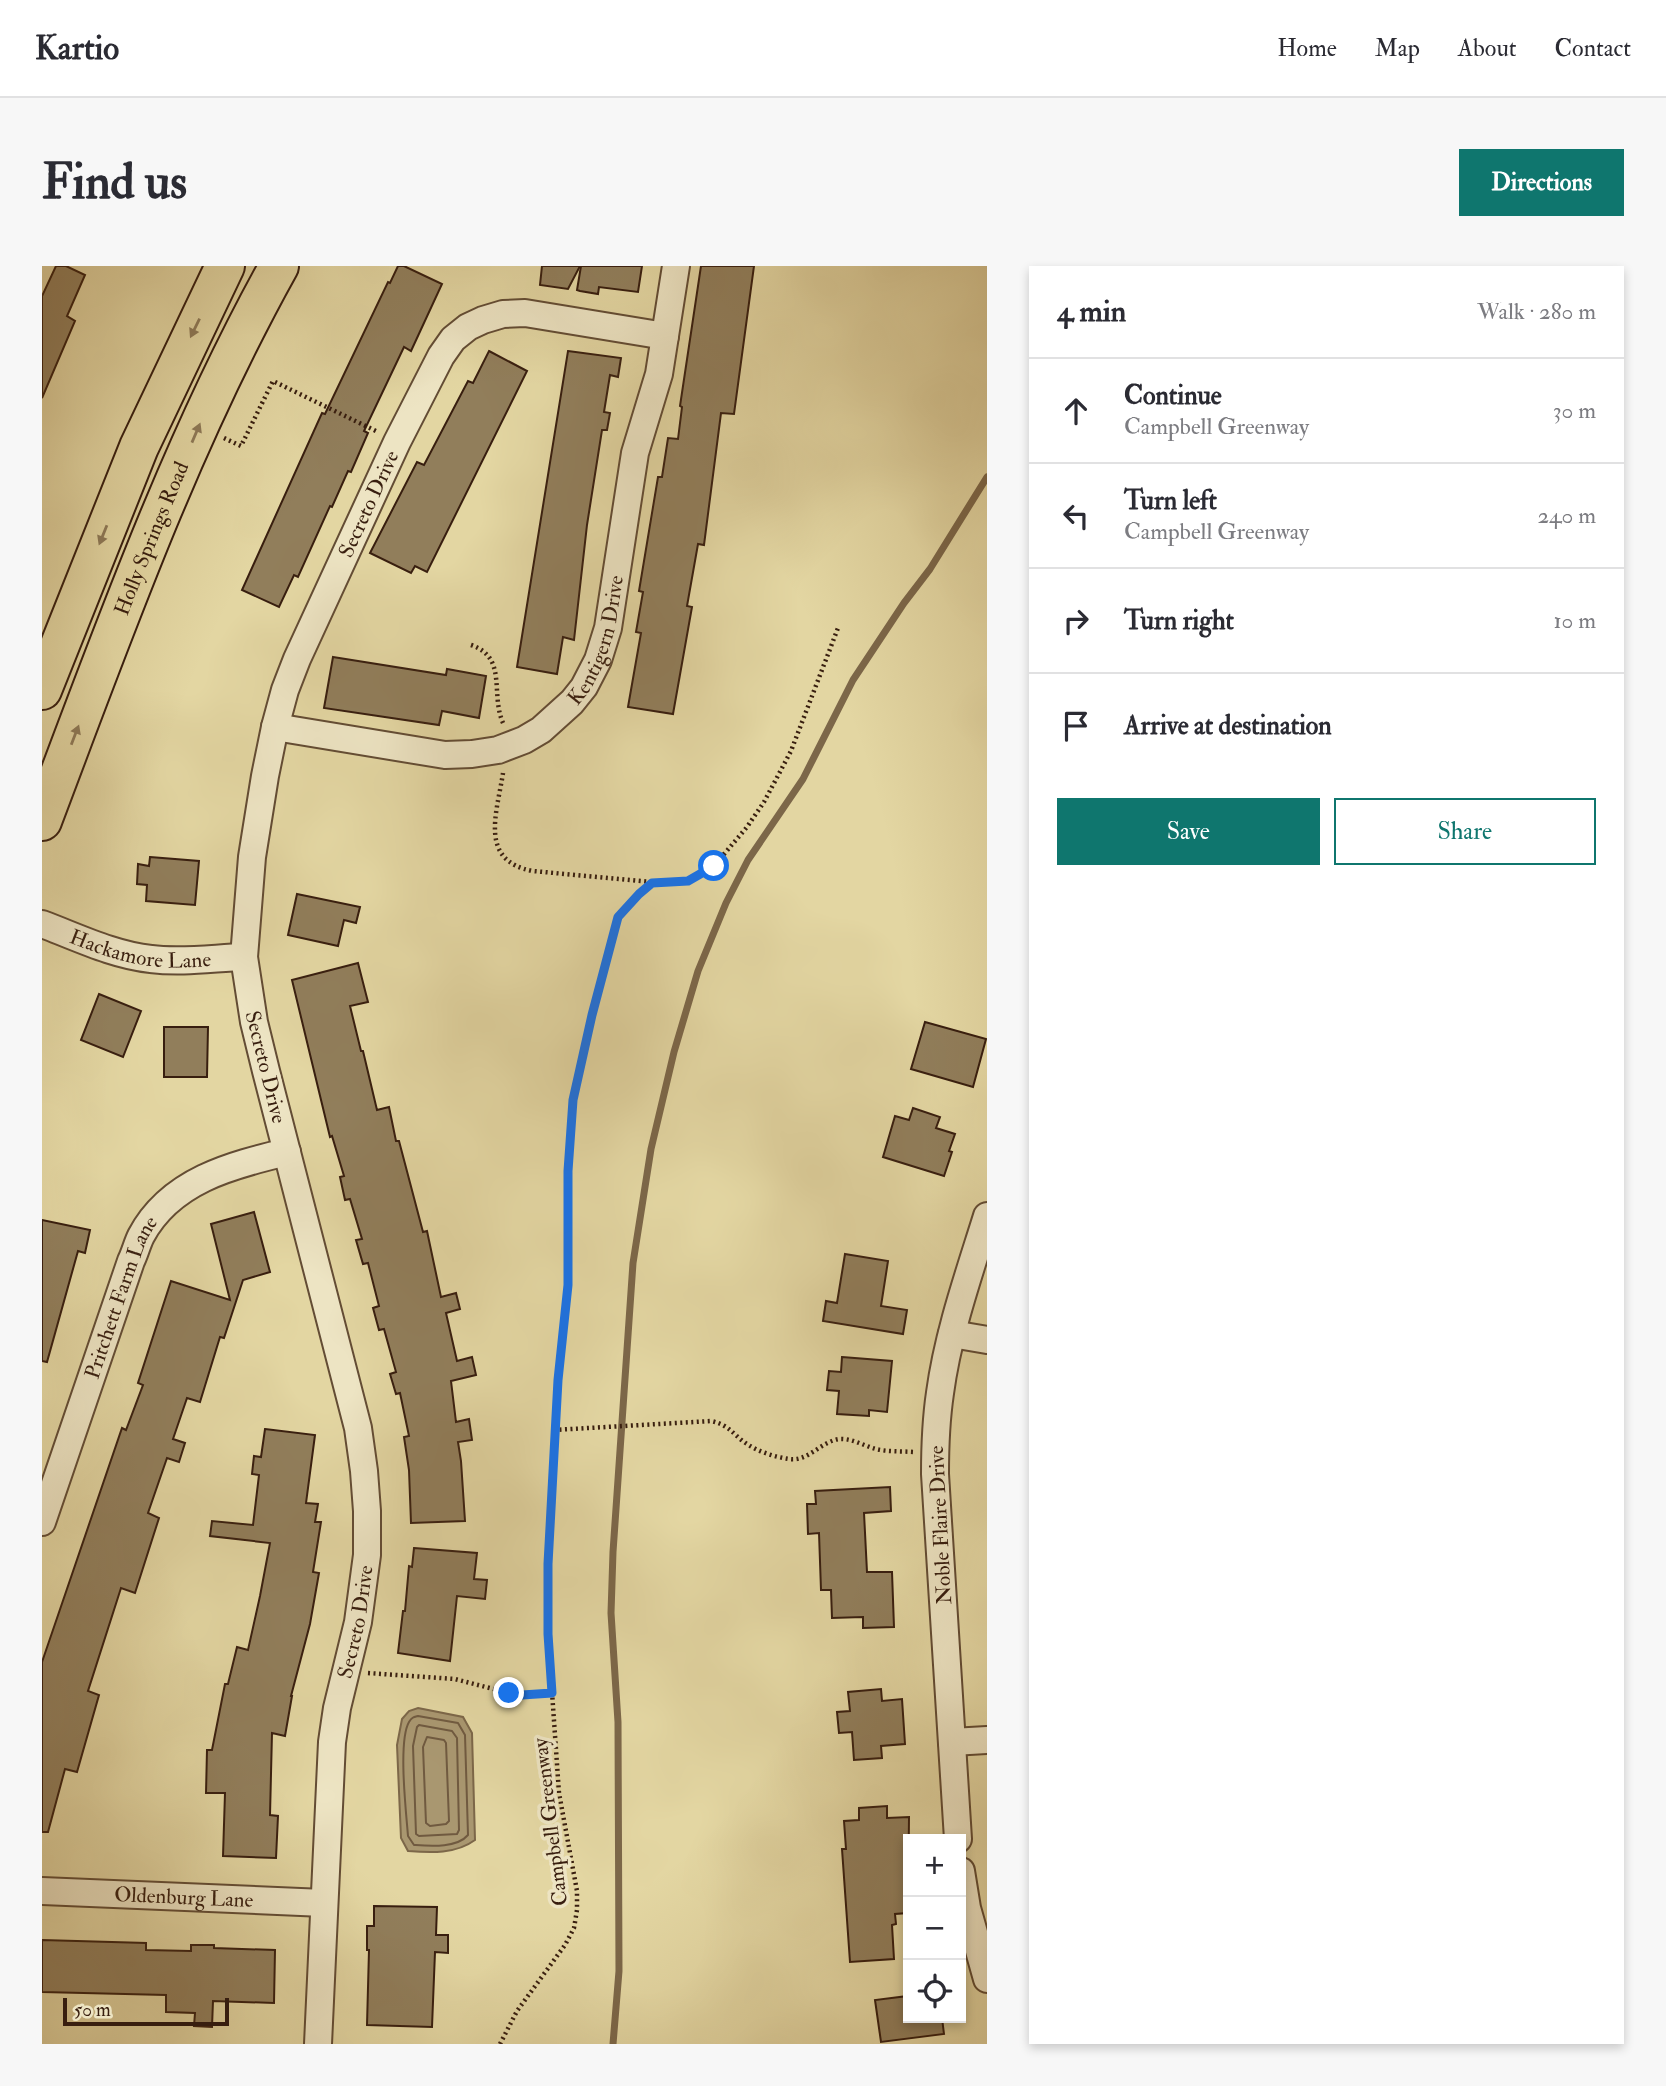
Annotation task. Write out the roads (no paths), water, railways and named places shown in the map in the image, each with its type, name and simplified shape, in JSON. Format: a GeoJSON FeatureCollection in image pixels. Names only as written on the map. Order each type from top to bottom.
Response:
{"type":"FeatureCollection","features":[{"type":"Feature","properties":{"kind":"main road"},"geometry":{"type":"LineString","coordinates":[[42,690],[139,447],[225,266]]}},
{"type":"Feature","properties":{"kind":"main road","name":"Holly Springs Road"},"geometry":{"type":"LineString","coordinates":[[42,821],[129,594],[179,474],[209,404],[279,266]]}},
{"type":"Feature","properties":{"kind":"street","name":"Kentigern Drive"},"geometry":{"type":"LineString","coordinates":[[275,727],[445,755],[498,750],[541,730],[559,715],[584,687],[598,660],[608,628],[635,453],[659,374],[676,266]]}},
{"type":"Feature","properties":{"kind":"street","name":"Secreto Drive"},"geometry":{"type":"LineString","coordinates":[[318,2044],[332,1742],[363,1587],[367,1511],[358,1427],[254,1022],[244,957],[252,857],[265,776],[285,690],[297,659],[397,442],[441,356],[453,339],[468,327],[483,320],[503,314],[525,313],[665,336]]}},
{"type":"Feature","properties":{"kind":"street","name":"Hackamore Lane"},"geometry":{"type":"LineString","coordinates":[[42,924],[118,952],[153,960],[244,957]]}},
{"type":"Feature","properties":{"kind":"street","name":"Pritchett Farm Lane"},"geometry":{"type":"LineString","coordinates":[[42,1522],[141,1236],[151,1221],[180,1191],[206,1177],[251,1160],[287,1152]]}},
{"type":"Feature","properties":{"kind":"street","name":"Noble Flaire Drive"},"geometry":{"type":"LineString","coordinates":[[958,1834],[935,1474],[939,1394],[952,1334],[987,1216]]}},
{"type":"Feature","properties":{"kind":"street"},"geometry":{"type":"LineString","coordinates":[[952,1334],[987,1340]]}},
{"type":"Feature","properties":{"kind":"street"},"geometry":{"type":"LineString","coordinates":[[952,1742],[987,1740]]}},
{"type":"Feature","properties":{"kind":"street","name":"Oldenburg Lane"},"geometry":{"type":"LineString","coordinates":[[42,1891],[324,1903]]}},
{"type":"Feature","properties":{"kind":"street"},"geometry":{"type":"LineString","coordinates":[[965,1897],[987,1979]]}},
{"type":"Feature","properties":{"kind":"water"},"geometry":{"type":"Polygon","coordinates":[[[418,1708],[463,1717],[472,1733],[475,1840],[460,1848],[434,1852],[408,1851],[401,1838],[397,1745],[402,1719],[409,1711],[418,1708]]]}},
{"type":"Feature","properties":{"kind":"waterway"},"geometry":{"type":"LineString","coordinates":[[613,2044],[619,1971],[618,1722],[611,1613],[613,1552],[633,1263],[651,1149],[674,1052],[698,971],[726,903],[748,860],[803,779],[853,680],[930,569],[987,477]]}}]}
